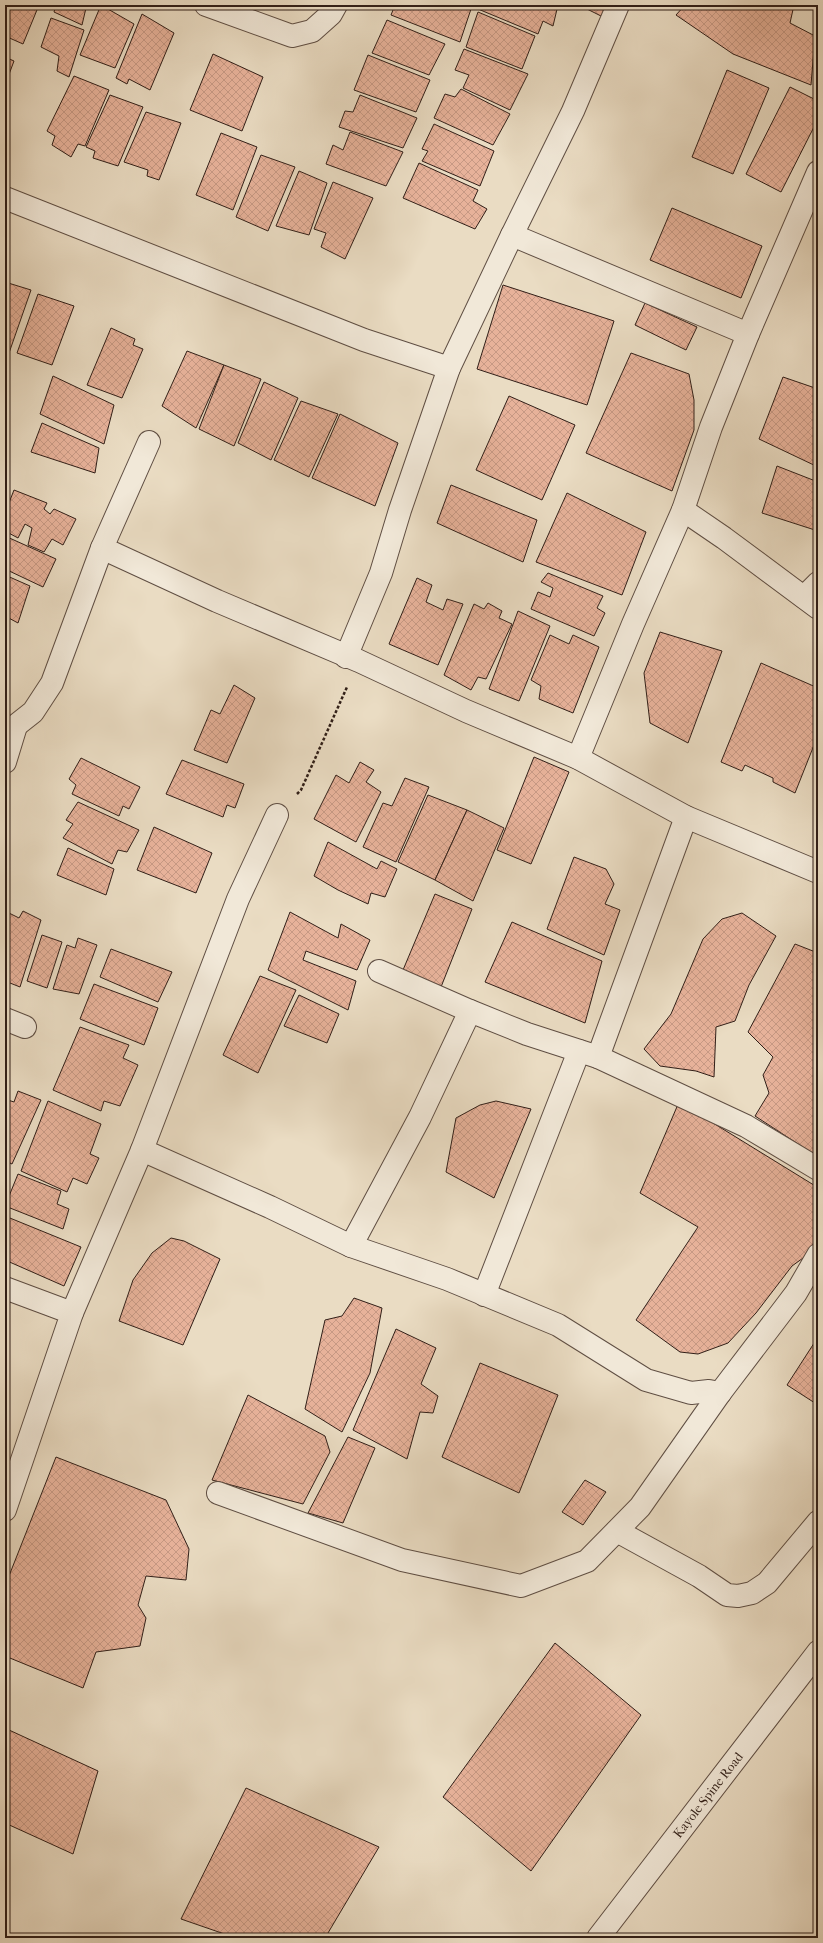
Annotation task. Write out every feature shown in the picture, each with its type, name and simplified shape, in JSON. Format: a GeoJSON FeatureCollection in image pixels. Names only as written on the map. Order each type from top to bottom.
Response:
{"type":"FeatureCollection","features":[{"type":"Feature","properties":{"kind":"street"},"geometry":{"type":"LineString","coordinates":[[206,5],[292,36],[312,31],[331,14],[336,5]]}},
{"type":"Feature","properties":{"kind":"street"},"geometry":{"type":"LineString","coordinates":[[353,659],[400,510],[449,368],[573,111],[618,5]]}},
{"type":"Feature","properties":{"kind":"street"},"geometry":{"type":"LineString","coordinates":[[578,758],[633,624],[683,510],[711,427],[748,334],[818,172]]}},
{"type":"Feature","properties":{"kind":"street"},"geometry":{"type":"LineString","coordinates":[[5,198],[364,340],[449,368]]}},
{"type":"Feature","properties":{"kind":"street"},"geometry":{"type":"LineString","coordinates":[[512,235],[748,334]]}},
{"type":"Feature","properties":{"kind":"street"},"geometry":{"type":"LineString","coordinates":[[5,762],[10,727],[33,712],[52,683],[102,548],[149,442]]}},
{"type":"Feature","properties":{"kind":"street"},"geometry":{"type":"LineString","coordinates":[[683,510],[813,596]]}},
{"type":"Feature","properties":{"kind":"street"},"geometry":{"type":"LineString","coordinates":[[102,548],[217,601],[353,659],[466,711],[578,758],[686,817],[818,872]]}},
{"type":"Feature","properties":{"kind":"street"},"geometry":{"type":"LineString","coordinates":[[5,1510],[72,1313],[142,1150],[238,898],[277,815]]}},
{"type":"Feature","properties":{"kind":"street"},"geometry":{"type":"LineString","coordinates":[[484,1295],[588,1054],[686,817]]}},
{"type":"Feature","properties":{"kind":"street"},"geometry":{"type":"LineString","coordinates":[[379,971],[527,1034],[588,1054],[746,1126],[818,1169]]}},
{"type":"Feature","properties":{"kind":"street"},"geometry":{"type":"LineString","coordinates":[[351,1246],[420,1117],[470,1011]]}},
{"type":"Feature","properties":{"kind":"street"},"geometry":{"type":"LineString","coordinates":[[5,1019],[25,1027]]}},
{"type":"Feature","properties":{"kind":"street"},"geometry":{"type":"LineString","coordinates":[[142,1150],[270,1207],[351,1246],[417,1267],[558,1325],[646,1380],[691,1393],[709,1391],[720,1393]]}},
{"type":"Feature","properties":{"kind":"street"},"geometry":{"type":"LineString","coordinates":[[218,1493],[402,1560],[521,1586],[587,1561],[640,1507],[720,1393],[796,1293],[818,1255]]}},
{"type":"Feature","properties":{"kind":"street"},"geometry":{"type":"LineString","coordinates":[[5,1288],[72,1313]]}},
{"type":"Feature","properties":{"kind":"street"},"geometry":{"type":"LineString","coordinates":[[617,1531],[699,1576],[727,1595],[738,1596],[752,1593],[767,1583],[818,1522]]}},
{"type":"Feature","properties":{"kind":"street","name":"Kayole Spine Road"},"geometry":{"type":"LineString","coordinates":[[598,1938],[818,1652]]}},
{"type":"Feature","properties":{"kind":"path"},"geometry":{"type":"LineString","coordinates":[[277,815],[301,790],[353,659]]}},
{"type":"Feature","properties":{"kind":"building"},"geometry":{"type":"Polygon","coordinates":[[[5,5],[39,5],[23,44],[5,36],[5,5]]]}},
{"type":"Feature","properties":{"kind":"building"},"geometry":{"type":"Polygon","coordinates":[[[56,5],[79,5],[86,8],[82,25],[54,12],[56,5]]]}},
{"type":"Feature","properties":{"kind":"building"},"geometry":{"type":"Polygon","coordinates":[[[101,5],[134,24],[115,68],[80,55],[101,5]]]}},
{"type":"Feature","properties":{"kind":"building"},"geometry":{"type":"Polygon","coordinates":[[[395,5],[472,6],[460,42],[391,15],[395,5]]]}},
{"type":"Feature","properties":{"kind":"building"},"geometry":{"type":"Polygon","coordinates":[[[480,5],[558,5],[553,26],[543,21],[538,34],[478,9],[480,5]]]}},
{"type":"Feature","properties":{"kind":"building"},"geometry":{"type":"Polygon","coordinates":[[[579,5],[605,5],[603,17],[579,5]]]}},
{"type":"Feature","properties":{"kind":"building"},"geometry":{"type":"Polygon","coordinates":[[[685,5],[794,5],[790,23],[815,36],[811,85],[733,54],[676,15],[685,5]]]}},
{"type":"Feature","properties":{"kind":"building"},"geometry":{"type":"Polygon","coordinates":[[[478,12],[535,36],[522,69],[466,47],[478,12]]]}},
{"type":"Feature","properties":{"kind":"building"},"geometry":{"type":"Polygon","coordinates":[[[142,14],[174,33],[150,90],[129,79],[127,84],[116,78],[142,14]]]}},
{"type":"Feature","properties":{"kind":"building"},"geometry":{"type":"Polygon","coordinates":[[[51,18],[84,30],[69,77],[57,71],[59,56],[41,47],[51,18]]]}},
{"type":"Feature","properties":{"kind":"building"},"geometry":{"type":"Polygon","coordinates":[[[387,20],[445,44],[429,75],[372,53],[387,20]]]}},
{"type":"Feature","properties":{"kind":"building"},"geometry":{"type":"Polygon","coordinates":[[[464,49],[528,74],[510,110],[463,88],[469,75],[455,70],[464,49]]]}},
{"type":"Feature","properties":{"kind":"building"},"geometry":{"type":"Polygon","coordinates":[[[213,54],[263,77],[242,131],[190,110],[213,54]]]}},
{"type":"Feature","properties":{"kind":"building"},"geometry":{"type":"Polygon","coordinates":[[[368,55],[430,80],[416,112],[354,90],[368,55]]]}},
{"type":"Feature","properties":{"kind":"building"},"geometry":{"type":"Polygon","coordinates":[[[5,57],[14,61],[5,85],[5,57]]]}},
{"type":"Feature","properties":{"kind":"building"},"geometry":{"type":"Polygon","coordinates":[[[727,70],[769,88],[733,174],[692,157],[727,70]]]}},
{"type":"Feature","properties":{"kind":"building"},"geometry":{"type":"Polygon","coordinates":[[[74,76],[109,90],[85,146],[78,144],[71,157],[52,145],[55,136],[47,131],[74,76]]]}},
{"type":"Feature","properties":{"kind":"building"},"geometry":{"type":"Polygon","coordinates":[[[790,87],[818,101],[818,119],[781,192],[746,174],[790,87]]]}},
{"type":"Feature","properties":{"kind":"building"},"geometry":{"type":"Polygon","coordinates":[[[461,89],[510,114],[493,145],[434,118],[445,94],[455,97],[461,89]]]}},
{"type":"Feature","properties":{"kind":"building"},"geometry":{"type":"Polygon","coordinates":[[[110,95],[143,107],[118,166],[93,158],[95,151],[86,147],[110,95]]]}},
{"type":"Feature","properties":{"kind":"building"},"geometry":{"type":"Polygon","coordinates":[[[360,95],[417,118],[403,148],[339,127],[345,111],[353,112],[360,95]]]}},
{"type":"Feature","properties":{"kind":"building"},"geometry":{"type":"Polygon","coordinates":[[[146,112],[181,123],[159,180],[147,176],[148,170],[124,162],[146,112]]]}},
{"type":"Feature","properties":{"kind":"building"},"geometry":{"type":"Polygon","coordinates":[[[434,124],[494,151],[480,186],[422,161],[428,151],[422,149],[434,124]]]}},
{"type":"Feature","properties":{"kind":"building"},"geometry":{"type":"Polygon","coordinates":[[[350,132],[403,152],[386,186],[326,164],[333,145],[343,150],[350,132]]]}},
{"type":"Feature","properties":{"kind":"building"},"geometry":{"type":"Polygon","coordinates":[[[221,133],[257,147],[233,210],[196,195],[221,133]]]}},
{"type":"Feature","properties":{"kind":"building"},"geometry":{"type":"Polygon","coordinates":[[[261,155],[295,167],[268,231],[236,217],[261,155]]]}},
{"type":"Feature","properties":{"kind":"building"},"geometry":{"type":"Polygon","coordinates":[[[419,163],[478,190],[473,201],[487,209],[475,229],[403,198],[419,163]]]}},
{"type":"Feature","properties":{"kind":"building"},"geometry":{"type":"Polygon","coordinates":[[[299,171],[327,183],[309,235],[276,226],[299,171]]]}},
{"type":"Feature","properties":{"kind":"building"},"geometry":{"type":"Polygon","coordinates":[[[333,182],[373,198],[345,259],[321,247],[326,233],[314,229],[333,182]]]}},
{"type":"Feature","properties":{"kind":"building"},"geometry":{"type":"Polygon","coordinates":[[[672,208],[762,246],[741,298],[650,260],[672,208]]]}},
{"type":"Feature","properties":{"kind":"building"},"geometry":{"type":"Polygon","coordinates":[[[5,282],[31,290],[9,353],[5,352],[5,282]]]}},
{"type":"Feature","properties":{"kind":"building"},"geometry":{"type":"Polygon","coordinates":[[[503,285],[614,321],[587,405],[477,369],[503,285]]]}},
{"type":"Feature","properties":{"kind":"building"},"geometry":{"type":"Polygon","coordinates":[[[38,294],[74,306],[52,365],[17,353],[38,294]]]}},
{"type":"Feature","properties":{"kind":"building"},"geometry":{"type":"Polygon","coordinates":[[[645,303],[697,327],[686,350],[635,325],[645,303]]]}},
{"type":"Feature","properties":{"kind":"building"},"geometry":{"type":"Polygon","coordinates":[[[111,328],[135,339],[133,345],[143,349],[122,398],[87,385],[111,328]]]}},
{"type":"Feature","properties":{"kind":"building"},"geometry":{"type":"Polygon","coordinates":[[[187,351],[224,365],[196,428],[162,406],[187,351]]]}},
{"type":"Feature","properties":{"kind":"building"},"geometry":{"type":"Polygon","coordinates":[[[631,353],[689,374],[694,400],[694,430],[672,491],[586,453],[631,353]]]}},
{"type":"Feature","properties":{"kind":"building"},"geometry":{"type":"Polygon","coordinates":[[[224,365],[261,379],[234,446],[199,429],[224,365]]]}},
{"type":"Feature","properties":{"kind":"building"},"geometry":{"type":"Polygon","coordinates":[[[53,376],[114,405],[104,444],[40,414],[53,376]]]}},
{"type":"Feature","properties":{"kind":"building"},"geometry":{"type":"Polygon","coordinates":[[[783,377],[818,389],[818,467],[759,439],[783,377]]]}},
{"type":"Feature","properties":{"kind":"building"},"geometry":{"type":"Polygon","coordinates":[[[264,382],[298,398],[271,460],[238,443],[264,382]]]}},
{"type":"Feature","properties":{"kind":"building"},"geometry":{"type":"Polygon","coordinates":[[[509,396],[575,425],[542,500],[476,470],[509,396]]]}},
{"type":"Feature","properties":{"kind":"building"},"geometry":{"type":"Polygon","coordinates":[[[301,401],[338,414],[309,477],[274,460],[301,401]]]}},
{"type":"Feature","properties":{"kind":"building"},"geometry":{"type":"Polygon","coordinates":[[[340,414],[398,443],[375,506],[312,478],[340,414]]]}},
{"type":"Feature","properties":{"kind":"building"},"geometry":{"type":"Polygon","coordinates":[[[42,423],[99,448],[95,473],[31,452],[42,423]]]}},
{"type":"Feature","properties":{"kind":"building"},"geometry":{"type":"Polygon","coordinates":[[[777,466],[818,482],[818,531],[762,513],[777,466]]]}},
{"type":"Feature","properties":{"kind":"building"},"geometry":{"type":"Polygon","coordinates":[[[451,485],[537,520],[523,562],[437,523],[451,485]]]}},
{"type":"Feature","properties":{"kind":"building"},"geometry":{"type":"Polygon","coordinates":[[[14,490],[47,503],[44,509],[50,514],[54,509],[76,519],[63,545],[52,539],[44,552],[28,545],[32,528],[25,524],[18,538],[5,531],[5,513],[14,490]]]}},
{"type":"Feature","properties":{"kind":"building"},"geometry":{"type":"Polygon","coordinates":[[[567,493],[646,532],[622,595],[536,562],[567,493]]]}},
{"type":"Feature","properties":{"kind":"building"},"geometry":{"type":"Polygon","coordinates":[[[5,536],[56,559],[43,587],[5,569],[5,536]]]}},
{"type":"Feature","properties":{"kind":"building"},"geometry":{"type":"Polygon","coordinates":[[[548,573],[603,596],[597,608],[605,613],[594,636],[531,609],[538,592],[550,597],[553,588],[541,582],[548,573]]]}},
{"type":"Feature","properties":{"kind":"building"},"geometry":{"type":"Polygon","coordinates":[[[5,575],[30,586],[18,623],[5,616],[5,575]]]}},
{"type":"Feature","properties":{"kind":"building"},"geometry":{"type":"Polygon","coordinates":[[[417,578],[432,585],[426,602],[443,610],[447,599],[463,604],[438,665],[389,644],[417,578]]]}},
{"type":"Feature","properties":{"kind":"building"},"geometry":{"type":"Polygon","coordinates":[[[488,603],[502,611],[499,618],[512,624],[486,679],[478,677],[471,690],[444,675],[474,604],[484,609],[488,603]]]}},
{"type":"Feature","properties":{"kind":"building"},"geometry":{"type":"Polygon","coordinates":[[[518,611],[550,626],[519,701],[489,689],[518,611]]]}},
{"type":"Feature","properties":{"kind":"building"},"geometry":{"type":"Polygon","coordinates":[[[660,632],[722,651],[688,743],[650,723],[644,673],[660,632]]]}},
{"type":"Feature","properties":{"kind":"building"},"geometry":{"type":"Polygon","coordinates":[[[550,635],[569,644],[573,635],[599,647],[573,713],[539,699],[541,686],[531,680],[550,635]]]}},
{"type":"Feature","properties":{"kind":"building"},"geometry":{"type":"Polygon","coordinates":[[[761,663],[818,688],[818,735],[795,793],[773,782],[773,778],[745,765],[742,771],[721,762],[761,663]]]}},
{"type":"Feature","properties":{"kind":"building"},"geometry":{"type":"Polygon","coordinates":[[[234,685],[255,698],[227,763],[194,750],[211,710],[220,714],[234,685]]]}},
{"type":"Feature","properties":{"kind":"building"},"geometry":{"type":"Polygon","coordinates":[[[534,757],[569,772],[531,864],[497,850],[534,757]]]}},
{"type":"Feature","properties":{"kind":"building"},"geometry":{"type":"Polygon","coordinates":[[[81,758],[140,787],[129,809],[123,806],[119,816],[72,794],[76,785],[69,779],[81,758]]]}},
{"type":"Feature","properties":{"kind":"building"},"geometry":{"type":"Polygon","coordinates":[[[182,760],[244,784],[235,808],[227,805],[223,817],[166,794],[182,760]]]}},
{"type":"Feature","properties":{"kind":"building"},"geometry":{"type":"Polygon","coordinates":[[[360,762],[374,770],[366,782],[381,792],[356,842],[314,819],[336,775],[349,783],[360,762]]]}},
{"type":"Feature","properties":{"kind":"building"},"geometry":{"type":"Polygon","coordinates":[[[405,778],[429,787],[396,862],[363,847],[383,803],[392,806],[405,778]]]}},
{"type":"Feature","properties":{"kind":"building"},"geometry":{"type":"Polygon","coordinates":[[[428,795],[467,810],[435,880],[398,862],[428,795]]]}},
{"type":"Feature","properties":{"kind":"building"},"geometry":{"type":"Polygon","coordinates":[[[78,802],[139,830],[127,852],[118,850],[112,864],[63,838],[73,824],[66,820],[78,802]]]}},
{"type":"Feature","properties":{"kind":"building"},"geometry":{"type":"Polygon","coordinates":[[[467,810],[504,828],[473,901],[435,880],[467,810]]]}},
{"type":"Feature","properties":{"kind":"building"},"geometry":{"type":"Polygon","coordinates":[[[154,827],[212,853],[196,893],[137,870],[154,827]]]}},
{"type":"Feature","properties":{"kind":"building"},"geometry":{"type":"Polygon","coordinates":[[[328,842],[377,869],[381,861],[397,869],[385,897],[371,893],[368,904],[338,890],[314,876],[328,842]]]}},
{"type":"Feature","properties":{"kind":"building"},"geometry":{"type":"Polygon","coordinates":[[[68,848],[114,869],[106,895],[57,875],[68,848]]]}},
{"type":"Feature","properties":{"kind":"building"},"geometry":{"type":"Polygon","coordinates":[[[574,857],[606,869],[614,884],[605,904],[620,910],[604,955],[547,929],[574,857]]]}},
{"type":"Feature","properties":{"kind":"building"},"geometry":{"type":"Polygon","coordinates":[[[435,894],[472,909],[441,987],[403,970],[435,894]]]}},
{"type":"Feature","properties":{"kind":"building"},"geometry":{"type":"Polygon","coordinates":[[[5,911],[19,918],[23,911],[41,920],[20,987],[5,981],[5,911]]]}},
{"type":"Feature","properties":{"kind":"building"},"geometry":{"type":"Polygon","coordinates":[[[290,912],[338,938],[341,924],[370,940],[357,970],[306,951],[303,960],[356,981],[348,1010],[268,970],[290,912]]]}},
{"type":"Feature","properties":{"kind":"building"},"geometry":{"type":"Polygon","coordinates":[[[742,913],[776,936],[749,985],[735,1021],[716,1027],[714,1077],[696,1071],[660,1066],[644,1049],[671,1014],[703,939],[722,919],[742,913]]]}},
{"type":"Feature","properties":{"kind":"building"},"geometry":{"type":"Polygon","coordinates":[[[512,922],[602,961],[585,1023],[485,982],[512,922]]]}},
{"type":"Feature","properties":{"kind":"building"},"geometry":{"type":"Polygon","coordinates":[[[42,935],[62,942],[47,988],[27,981],[42,935]]]}},
{"type":"Feature","properties":{"kind":"building"},"geometry":{"type":"Polygon","coordinates":[[[78,938],[97,945],[79,994],[53,989],[67,945],[75,948],[78,938]]]}},
{"type":"Feature","properties":{"kind":"building"},"geometry":{"type":"Polygon","coordinates":[[[795,944],[818,953],[818,1157],[755,1116],[769,1093],[763,1075],[773,1057],[748,1032],[795,944]]]}},
{"type":"Feature","properties":{"kind":"building"},"geometry":{"type":"Polygon","coordinates":[[[111,949],[172,972],[158,1002],[100,977],[111,949]]]}},
{"type":"Feature","properties":{"kind":"building"},"geometry":{"type":"Polygon","coordinates":[[[260,976],[296,990],[258,1073],[223,1055],[260,976]]]}},
{"type":"Feature","properties":{"kind":"building"},"geometry":{"type":"Polygon","coordinates":[[[94,984],[158,1008],[144,1045],[80,1019],[94,984]]]}},
{"type":"Feature","properties":{"kind":"building"},"geometry":{"type":"Polygon","coordinates":[[[299,995],[339,1014],[327,1043],[284,1026],[299,995]]]}},
{"type":"Feature","properties":{"kind":"building"},"geometry":{"type":"Polygon","coordinates":[[[80,1027],[129,1045],[123,1058],[138,1065],[120,1106],[104,1101],[101,1111],[53,1090],[80,1027]]]}},
{"type":"Feature","properties":{"kind":"building"},"geometry":{"type":"Polygon","coordinates":[[[18,1091],[41,1100],[12,1164],[5,1161],[5,1099],[14,1102],[18,1091]]]}},
{"type":"Feature","properties":{"kind":"building"},"geometry":{"type":"Polygon","coordinates":[[[48,1101],[101,1124],[90,1154],[99,1158],[87,1184],[73,1178],[67,1192],[21,1171],[48,1101]]]}},
{"type":"Feature","properties":{"kind":"building"},"geometry":{"type":"Polygon","coordinates":[[[496,1101],[531,1109],[494,1198],[446,1172],[456,1118],[480,1105],[496,1101]]]}},
{"type":"Feature","properties":{"kind":"building"},"geometry":{"type":"Polygon","coordinates":[[[679,1102],[817,1187],[818,1191],[818,1232],[810,1253],[792,1266],[756,1313],[728,1343],[698,1354],[680,1352],[636,1320],[698,1227],[640,1193],[679,1102]]]}},
{"type":"Feature","properties":{"kind":"building"},"geometry":{"type":"Polygon","coordinates":[[[18,1174],[61,1191],[57,1204],[69,1209],[63,1229],[5,1206],[18,1174]]]}},
{"type":"Feature","properties":{"kind":"building"},"geometry":{"type":"Polygon","coordinates":[[[5,1216],[81,1247],[64,1286],[5,1260],[5,1216]]]}},
{"type":"Feature","properties":{"kind":"building"},"geometry":{"type":"Polygon","coordinates":[[[171,1238],[184,1241],[220,1259],[183,1345],[119,1321],[133,1280],[152,1253],[171,1238]]]}},
{"type":"Feature","properties":{"kind":"building"},"geometry":{"type":"Polygon","coordinates":[[[354,1298],[382,1308],[370,1373],[342,1432],[305,1409],[325,1320],[342,1316],[354,1298]]]}},
{"type":"Feature","properties":{"kind":"building"},"geometry":{"type":"Polygon","coordinates":[[[396,1329],[436,1348],[421,1384],[438,1396],[433,1413],[420,1412],[407,1459],[353,1430],[396,1329]]]}},
{"type":"Feature","properties":{"kind":"building"},"geometry":{"type":"Polygon","coordinates":[[[818,1337],[818,1405],[787,1385],[818,1337]]]}},
{"type":"Feature","properties":{"kind":"building"},"geometry":{"type":"Polygon","coordinates":[[[480,1363],[558,1395],[519,1493],[442,1457],[480,1363]]]}},
{"type":"Feature","properties":{"kind":"building"},"geometry":{"type":"Polygon","coordinates":[[[248,1395],[325,1436],[330,1452],[303,1504],[212,1480],[248,1395]]]}},
{"type":"Feature","properties":{"kind":"building"},"geometry":{"type":"Polygon","coordinates":[[[348,1437],[375,1448],[343,1523],[308,1513],[348,1437]]]}},
{"type":"Feature","properties":{"kind":"building"},"geometry":{"type":"Polygon","coordinates":[[[56,1457],[166,1500],[189,1549],[186,1580],[146,1576],[138,1605],[146,1618],[140,1646],[96,1652],[83,1688],[5,1656],[5,1586],[56,1457]]]}},
{"type":"Feature","properties":{"kind":"building"},"geometry":{"type":"Polygon","coordinates":[[[585,1480],[606,1492],[583,1525],[562,1512],[585,1480]]]}},
{"type":"Feature","properties":{"kind":"building"},"geometry":{"type":"Polygon","coordinates":[[[555,1643],[641,1715],[531,1871],[443,1797],[555,1643]]]}},
{"type":"Feature","properties":{"kind":"building"},"geometry":{"type":"Polygon","coordinates":[[[9,1730],[98,1771],[73,1854],[5,1823],[5,1738],[9,1730]]]}},
{"type":"Feature","properties":{"kind":"building"},"geometry":{"type":"Polygon","coordinates":[[[246,1788],[379,1847],[325,1938],[236,1938],[181,1919],[246,1788]]]}}]}
